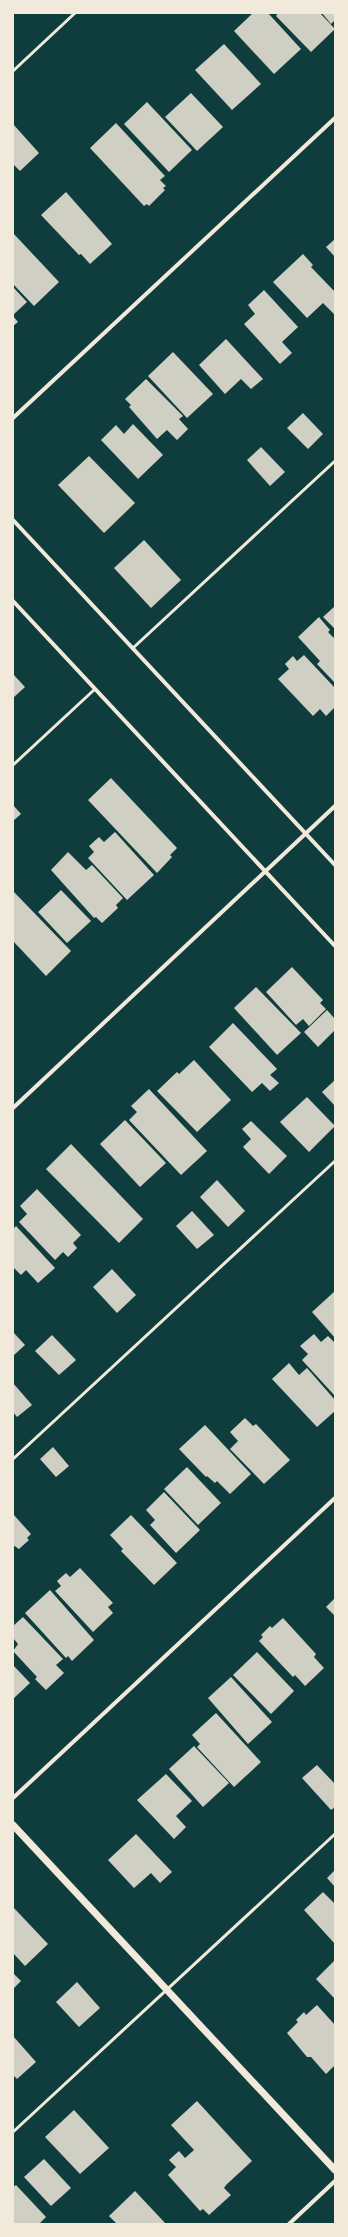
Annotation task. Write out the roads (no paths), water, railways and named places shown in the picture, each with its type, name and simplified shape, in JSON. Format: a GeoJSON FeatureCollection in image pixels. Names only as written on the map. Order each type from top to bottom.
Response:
{"type":"FeatureCollection","features":[{"type":"Feature","properties":{"kind":"street"},"geometry":{"type":"LineString","coordinates":[[13,418],[335,118]]}},
{"type":"Feature","properties":{"kind":"street"},"geometry":{"type":"LineString","coordinates":[[13,520],[335,865]]}},
{"type":"Feature","properties":{"kind":"street"},"geometry":{"type":"LineString","coordinates":[[13,601],[335,946]]}},
{"type":"Feature","properties":{"kind":"street"},"geometry":{"type":"LineString","coordinates":[[13,1108],[335,806]]}},
{"type":"Feature","properties":{"kind":"street"},"geometry":{"type":"LineString","coordinates":[[13,1798],[335,1498]]}},
{"type":"Feature","properties":{"kind":"street"},"geometry":{"type":"LineString","coordinates":[[13,1825],[335,2170]]}},
{"type":"Feature","properties":{"kind":"street"},"geometry":{"type":"LineString","coordinates":[[289,2224],[335,2181]]}},
{"type":"Feature","properties":{"kind":"lane"},"geometry":{"type":"LineString","coordinates":[[13,71],[75,13]]}},
{"type":"Feature","properties":{"kind":"lane"},"geometry":{"type":"LineString","coordinates":[[133,648],[335,461]]}},
{"type":"Feature","properties":{"kind":"lane"},"geometry":{"type":"LineString","coordinates":[[13,765],[95,688]]}},
{"type":"Feature","properties":{"kind":"lane"},"geometry":{"type":"LineString","coordinates":[[13,1459],[335,1161]]}},
{"type":"Feature","properties":{"kind":"lane"},"geometry":{"type":"LineString","coordinates":[[13,2132],[335,1834]]}}]}
